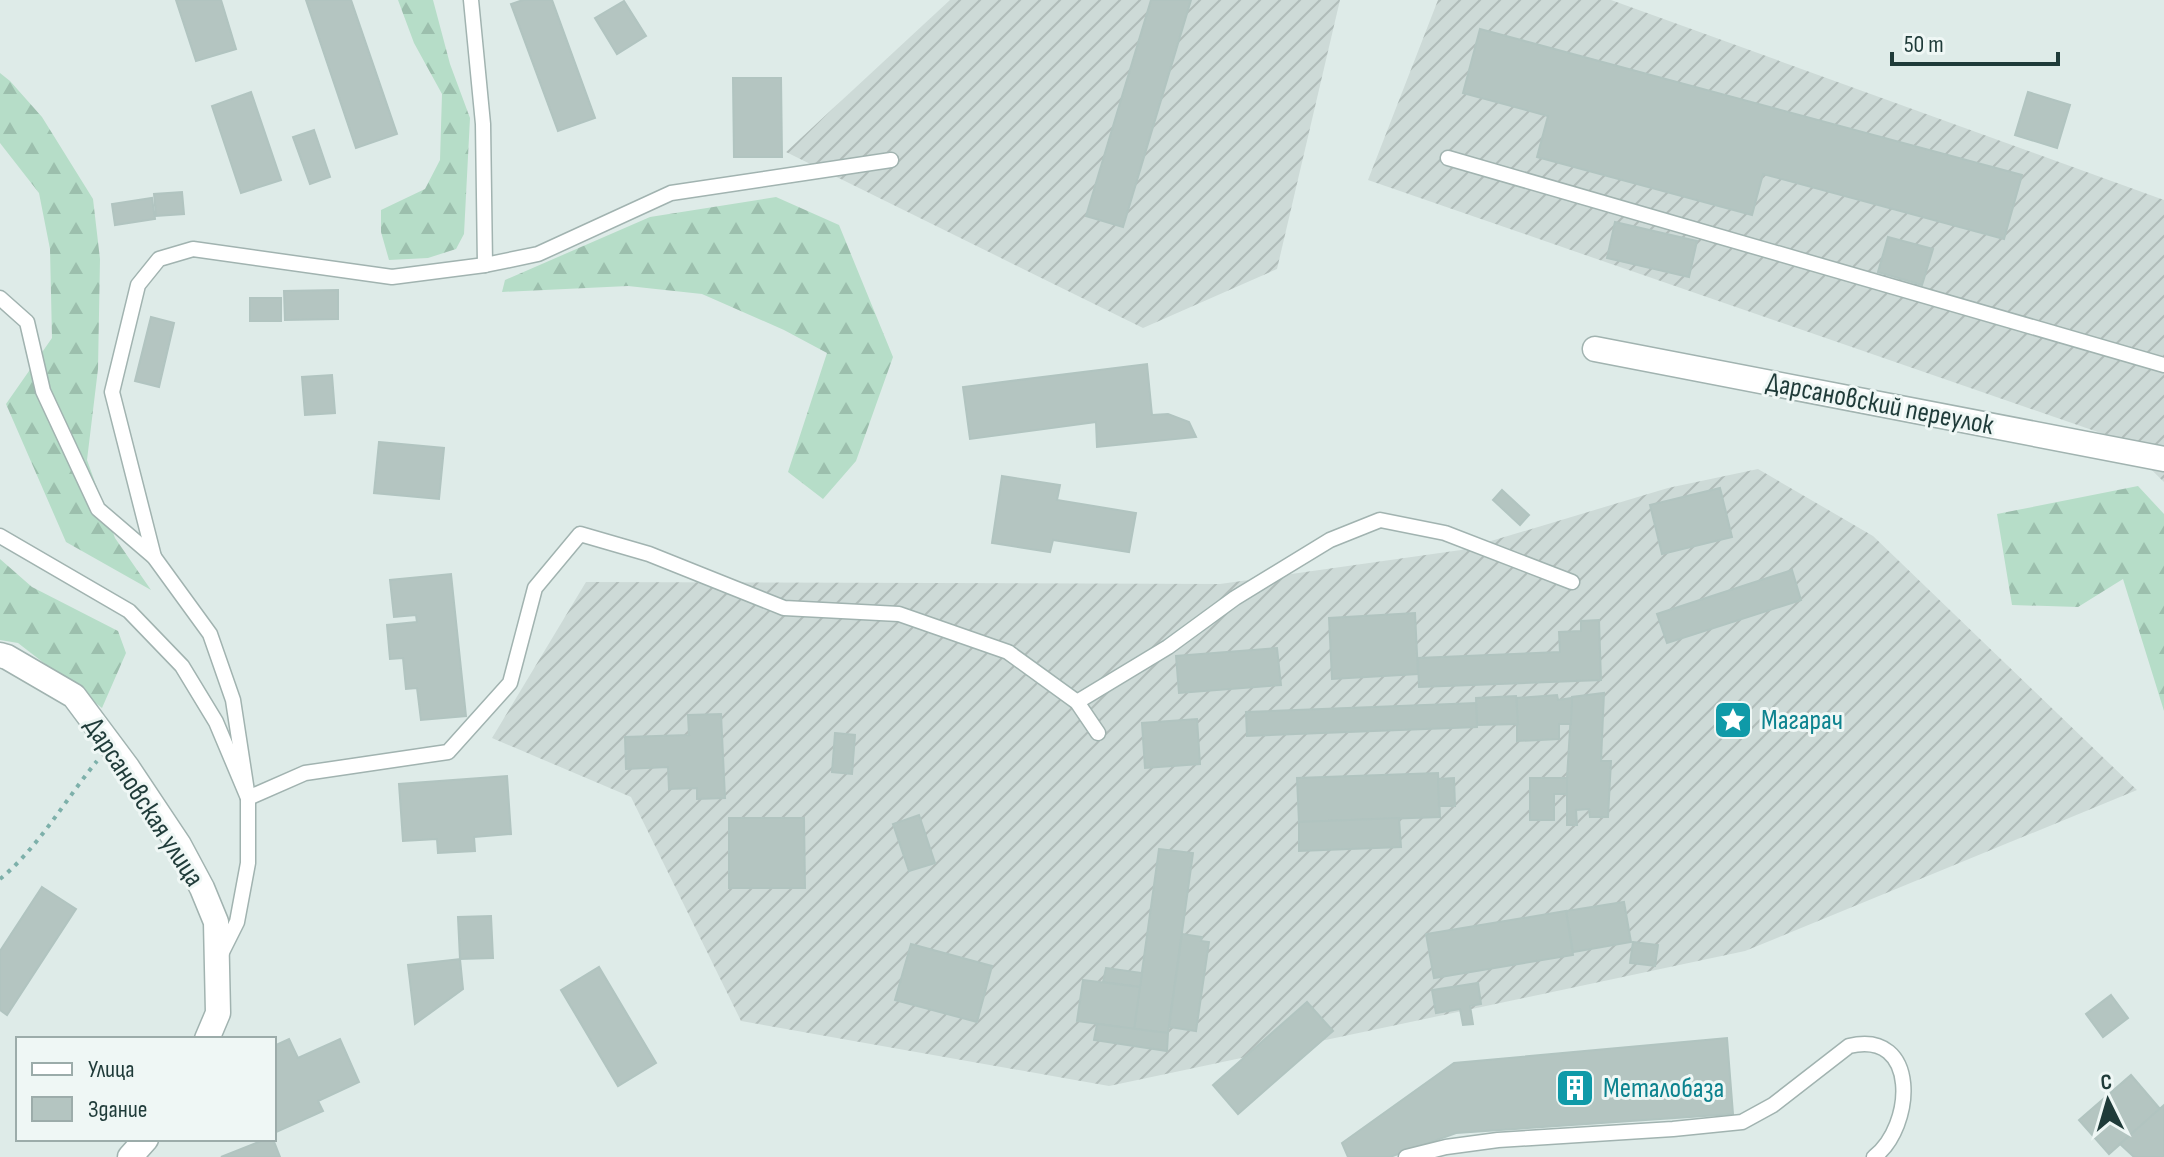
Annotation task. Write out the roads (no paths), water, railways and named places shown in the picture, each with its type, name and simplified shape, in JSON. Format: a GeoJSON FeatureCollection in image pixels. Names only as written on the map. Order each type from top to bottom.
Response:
{"type":"FeatureCollection","features":[{"type":"Feature","properties":{"kind":"street","name":"Дарсановский переулок"},"geometry":{"type":"LineString","coordinates":[[1595,349],[2164,459]]}},
{"type":"Feature","properties":{"kind":"street","name":"Дарсановская улица"},"geometry":{"type":"LineString","coordinates":[[0,655],[74,696],[179,845],[216,922],[218,1013],[208,1037]]}},
{"type":"Feature","properties":{"kind":"street"},"geometry":{"type":"LineString","coordinates":[[130,1157],[144,1141]]}},
{"type":"Feature","properties":{"kind":"lane"},"geometry":{"type":"LineString","coordinates":[[471,0],[483,124],[485,265]]}},
{"type":"Feature","properties":{"kind":"lane"},"geometry":{"type":"LineString","coordinates":[[1448,158],[2164,365]]}},
{"type":"Feature","properties":{"kind":"lane"},"geometry":{"type":"LineString","coordinates":[[154,557],[112,392],[138,285],[159,259],[193,249],[392,277],[485,265],[538,254],[671,193],[891,160]]}},
{"type":"Feature","properties":{"kind":"lane"},"geometry":{"type":"LineString","coordinates":[[0,298],[27,322],[43,391],[98,509],[154,557],[210,634],[233,700],[248,798],[248,863],[237,922],[217,962]]}},
{"type":"Feature","properties":{"kind":"lane"},"geometry":{"type":"LineString","coordinates":[[1077,702],[1168,647],[1235,598],[1330,540],[1380,520],[1445,533],[1572,582]]}},
{"type":"Feature","properties":{"kind":"lane"},"geometry":{"type":"LineString","coordinates":[[248,798],[305,773],[448,752],[510,683],[535,588],[580,534],[649,554],[784,608],[899,614],[1008,652],[1077,702],[1098,733]]}},
{"type":"Feature","properties":{"kind":"lane"},"geometry":{"type":"LineString","coordinates":[[0,536],[129,611],[182,666],[216,722],[248,798]]}},
{"type":"Feature","properties":{"kind":"lane"},"geometry":{"type":"LineString","coordinates":[[1406,1157],[1446,1147],[1498,1140],[1742,1122],[1773,1105],[1849,1046],[1863,1043],[1879,1045],[1893,1056],[1900,1067],[1903,1085],[1896,1128],[1881,1152],[1874,1157]]}},
{"type":"Feature","properties":{"kind":"place","name":"Магарач"},"geometry":{"type":"Point","coordinates":[1733,720]}},
{"type":"Feature","properties":{"kind":"place","name":"Металобаза"},"geometry":{"type":"Point","coordinates":[1575,1088]}}]}
